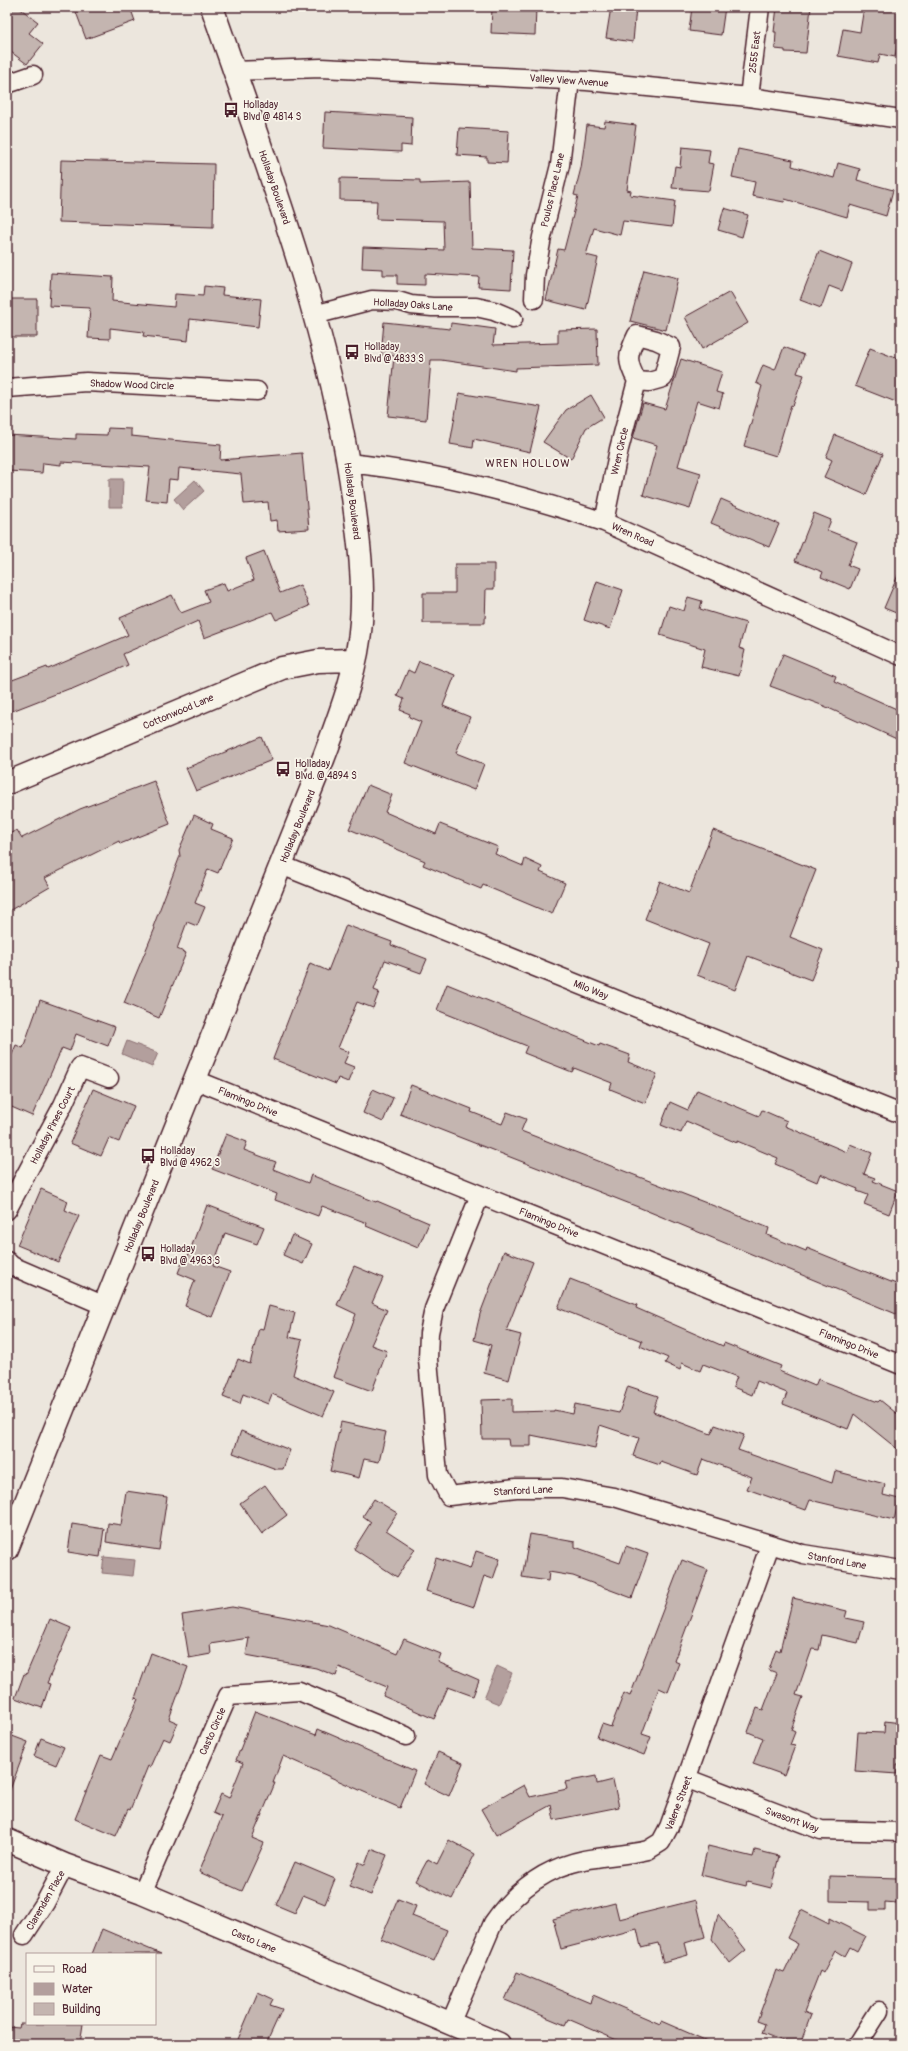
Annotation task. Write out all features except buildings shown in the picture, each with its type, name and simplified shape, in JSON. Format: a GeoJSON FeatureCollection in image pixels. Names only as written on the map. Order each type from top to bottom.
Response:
{"type":"FeatureCollection","features":[{"type":"Feature","properties":{"kind":"main road","name":"Holladay Boulevard"},"geometry":{"type":"LineString","coordinates":[[7,1549],[196,1080],[338,721],[354,660],[361,623],[362,584],[354,507],[339,412],[314,315],[288,225],[212,7]]}},
{"type":"Feature","properties":{"kind":"main road","name":"Cottonwood Lane"},"geometry":{"type":"LineString","coordinates":[[7,783],[282,668],[318,661],[354,660]]}},
{"type":"Feature","properties":{"kind":"main road","name":"Casto Lane"},"geometry":{"type":"LineString","coordinates":[[7,1840],[65,1865],[142,1893],[499,2044]]}},
{"type":"Feature","properties":{"kind":"street","name":"2555 East"},"geometry":{"type":"LineString","coordinates":[[749,97],[760,7]]}},
{"type":"Feature","properties":{"kind":"street","name":"Valley View Avenue"},"geometry":{"type":"LineString","coordinates":[[234,71],[321,68],[570,80],[749,97],[901,119]]}},
{"type":"Feature","properties":{"kind":"street"},"geometry":{"type":"LineString","coordinates":[[7,84],[33,75]]}},
{"type":"Feature","properties":{"kind":"street","name":"Poulos Place Lane"},"geometry":{"type":"LineString","coordinates":[[534,299],[535,275],[542,238],[560,165],[570,80]]}},
{"type":"Feature","properties":{"kind":"street","name":"Holladay Oaks Lane"},"geometry":{"type":"LineString","coordinates":[[314,315],[372,300],[398,301],[411,305],[432,307],[476,307],[494,311],[513,319]]}},
{"type":"Feature","properties":{"kind":"street","name":"Wren Circle"},"geometry":{"type":"LineString","coordinates":[[604,522],[618,449],[637,381]]}},
{"type":"Feature","properties":{"kind":"street","name":"Shadow Wood Circle"},"geometry":{"type":"LineString","coordinates":[[7,388],[86,382],[257,391]]}},
{"type":"Feature","properties":{"kind":"street","name":"Wren Road"},"geometry":{"type":"LineString","coordinates":[[348,463],[394,468],[485,487],[563,508],[604,522],[901,656]]}},
{"type":"Feature","properties":{"kind":"street","name":"Milo Way"},"geometry":{"type":"LineString","coordinates":[[281,865],[901,1114]]}},
{"type":"Feature","properties":{"kind":"street","name":"Holladay Pines Court"},"geometry":{"type":"LineString","coordinates":[[7,1210],[63,1105],[80,1067],[109,1078]]}},
{"type":"Feature","properties":{"kind":"street","name":"Flamingo Drive"},"geometry":{"type":"LineString","coordinates":[[196,1080],[901,1365]]}},
{"type":"Feature","properties":{"kind":"street","name":"Stanford Lane"},"geometry":{"type":"LineString","coordinates":[[480,1195],[434,1309],[429,1333],[428,1359],[438,1475],[449,1496],[516,1488],[562,1488],[614,1496],[770,1545],[804,1554],[901,1570]]}},
{"type":"Feature","properties":{"kind":"street"},"geometry":{"type":"LineString","coordinates":[[7,1261],[12,1266],[105,1306]]}},
{"type":"Feature","properties":{"kind":"street","name":"Valene Street"},"geometry":{"type":"LineString","coordinates":[[450,2024],[486,1938],[502,1910],[513,1898],[539,1878],[569,1864],[640,1852],[655,1847],[661,1842],[670,1827],[688,1779],[770,1545]]}},
{"type":"Feature","properties":{"kind":"street","name":"Casto Circle"},"geometry":{"type":"LineString","coordinates":[[142,1893],[228,1696],[299,1691],[406,1736]]}},
{"type":"Feature","properties":{"kind":"street","name":"Swasont Way"},"geometry":{"type":"LineString","coordinates":[[688,1779],[820,1830],[901,1832]]}},
{"type":"Feature","properties":{"kind":"street","name":"Clarenden Place"},"geometry":{"type":"LineString","coordinates":[[24,1935],[45,1903],[65,1865]]}},
{"type":"Feature","properties":{"kind":"street"},"geometry":{"type":"LineString","coordinates":[[858,2044],[879,2011]]}},
{"type":"Feature","properties":{"kind":"water"},"geometry":{"type":"Polygon","coordinates":[[[109,479],[123,479],[122,507],[109,507],[109,479]]]}},
{"type":"Feature","properties":{"kind":"water"},"geometry":{"type":"Polygon","coordinates":[[[195,480],[204,491],[183,510],[174,499],[195,480]]]}},
{"type":"Feature","properties":{"kind":"water"},"geometry":{"type":"Polygon","coordinates":[[[127,1041],[158,1053],[152,1067],[122,1054],[127,1041]]]}},
{"type":"Feature","properties":{"kind":"water"},"geometry":{"type":"Polygon","coordinates":[[[104,1557],[135,1560],[133,1576],[102,1573],[104,1557]]]}},
{"type":"Feature","properties":{"kind":"water"},"geometry":{"type":"Polygon","coordinates":[[[497,1666],[512,1673],[499,1704],[484,1698],[497,1666]]]}},
{"type":"Feature","properties":{"kind":"place","name":"Holladay Blvd @ 4814 S"},"geometry":{"type":"Point","coordinates":[231,110]}},
{"type":"Feature","properties":{"kind":"place","name":"Holladay Blvd @ 4833 S"},"geometry":{"type":"Point","coordinates":[352,352]}},
{"type":"Feature","properties":{"kind":"place","name":"Holladay Blvd. @ 4894 S"},"geometry":{"type":"Point","coordinates":[283,769]}},
{"type":"Feature","properties":{"kind":"place","name":"Holladay Blvd @ 4962 S"},"geometry":{"type":"Point","coordinates":[148,1156]}},
{"type":"Feature","properties":{"kind":"place","name":"Holladay Blvd @ 4963 S"},"geometry":{"type":"Point","coordinates":[148,1254]}},
{"type":"Feature","properties":{"kind":"district","name":"WREN HOLLOW"},"geometry":{"type":"Point","coordinates":[528,463]}}]}
